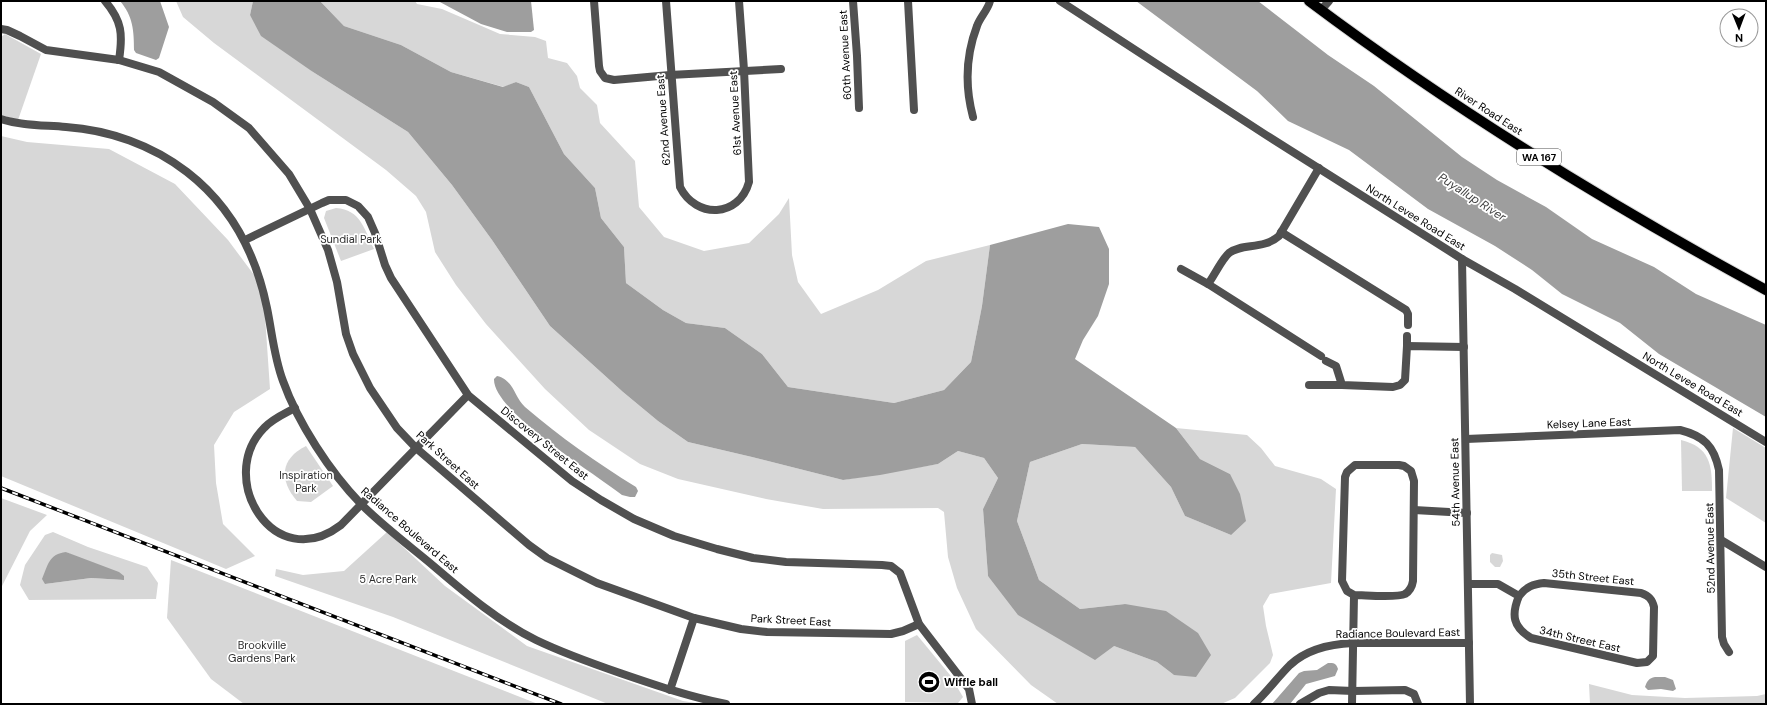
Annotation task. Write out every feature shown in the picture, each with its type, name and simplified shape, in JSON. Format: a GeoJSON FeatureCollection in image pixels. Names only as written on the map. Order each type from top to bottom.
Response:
{"type":"FeatureCollection","features":[{"type":"Feature","properties":{"kind":"main road","name":"River Road East"},"geometry":{"type":"LineString","coordinates":[[1309,1],[1407,72],[1505,137],[1636,216],[1766,290]]}},
{"type":"Feature","properties":{"kind":"street"},"geometry":{"type":"LineString","coordinates":[[105,1],[114,12],[121,29],[122,41],[120,60]]}},
{"type":"Feature","properties":{"kind":"street"},"geometry":{"type":"LineString","coordinates":[[594,1],[599,66],[602,75],[605,78],[614,80],[744,70],[781,69]]}},
{"type":"Feature","properties":{"kind":"street","name":"62nd Avenue East"},"geometry":{"type":"LineString","coordinates":[[666,1],[670,75],[680,187],[683,194],[693,204],[706,209],[721,210]]}},
{"type":"Feature","properties":{"kind":"street","name":"61st Avenue East"},"geometry":{"type":"LineString","coordinates":[[721,210],[729,207],[740,199],[747,189],[749,182],[739,1]]}},
{"type":"Feature","properties":{"kind":"street","name":"60th Avenue East"},"geometry":{"type":"LineString","coordinates":[[853,1],[859,108]]}},
{"type":"Feature","properties":{"kind":"street"},"geometry":{"type":"LineString","coordinates":[[908,1],[914,110]]}},
{"type":"Feature","properties":{"kind":"street"},"geometry":{"type":"LineString","coordinates":[[973,117],[967,90],[971,42],[978,23],[990,1]]}},
{"type":"Feature","properties":{"kind":"street","name":"North Levee Road East"},"geometry":{"type":"LineString","coordinates":[[1060,1],[1462,259],[1515,288],[1766,442]]}},
{"type":"Feature","properties":{"kind":"street"},"geometry":{"type":"LineString","coordinates":[[1321,10],[1329,1]]}},
{"type":"Feature","properties":{"kind":"street","name":"Park Street East"},"geometry":{"type":"LineString","coordinates":[[1,29],[20,36],[46,50],[120,60],[159,72],[213,102],[249,128],[289,174],[310,209],[330,256],[338,282],[346,334],[352,354],[370,388],[397,428],[416,448],[529,545],[547,558],[597,583],[694,618],[741,629],[767,632],[890,634],[903,631],[919,624]]}},
{"type":"Feature","properties":{"kind":"street","name":"Radiance Boulevard East"},"geometry":{"type":"LineString","coordinates":[[1,119],[22,124],[98,131],[116,136],[140,145],[164,157],[186,171],[211,194],[245,240],[255,263],[263,287],[277,362],[283,383],[309,434],[334,472],[361,504],[475,601],[505,622],[534,639],[566,654],[670,690],[726,704]]}},
{"type":"Feature","properties":{"kind":"street"},"geometry":{"type":"LineString","coordinates":[[1208,284],[1228,254],[1268,243],[1281,232],[1318,168]]}},
{"type":"Feature","properties":{"kind":"street","name":"Discovery Street East"},"geometry":{"type":"LineString","coordinates":[[310,209],[329,200],[346,200],[353,203],[368,216],[391,278],[468,394],[572,481],[634,519],[674,536],[717,549],[753,558],[786,562],[882,564],[896,568],[900,573],[919,624]]}},
{"type":"Feature","properties":{"kind":"street"},"geometry":{"type":"LineString","coordinates":[[245,240],[310,209]]}},
{"type":"Feature","properties":{"kind":"street"},"geometry":{"type":"LineString","coordinates":[[1281,232],[1406,310],[1408,314],[1408,324]]}},
{"type":"Feature","properties":{"kind":"street","name":"54th Avenue East"},"geometry":{"type":"LineString","coordinates":[[1462,259],[1470,704]]}},
{"type":"Feature","properties":{"kind":"street"},"geometry":{"type":"LineString","coordinates":[[1181,269],[1208,284],[1336,366],[1342,385]]}},
{"type":"Feature","properties":{"kind":"street"},"geometry":{"type":"LineString","coordinates":[[1309,385],[1400,386],[1405,380],[1408,336]]}},
{"type":"Feature","properties":{"kind":"street"},"geometry":{"type":"LineString","coordinates":[[1407,346],[1464,346]]}},
{"type":"Feature","properties":{"kind":"street"},"geometry":{"type":"LineString","coordinates":[[295,408],[270,422],[263,428],[249,454],[246,465],[252,503],[257,514],[265,523],[283,536],[305,540],[317,538],[334,531],[468,394]]}},
{"type":"Feature","properties":{"kind":"street","name":"Kelsey Lane East"},"geometry":{"type":"LineString","coordinates":[[1466,439],[1680,430],[1695,435],[1709,445]]}},
{"type":"Feature","properties":{"kind":"street","name":"52nd Avenue East"},"geometry":{"type":"LineString","coordinates":[[1709,445],[1714,452],[1719,470],[1722,637],[1729,652]]}},
{"type":"Feature","properties":{"kind":"street"},"geometry":{"type":"LineString","coordinates":[[1360,464],[1404,466],[1411,470],[1414,477],[1413,581],[1409,591],[1399,596],[1354,595],[1347,591],[1342,581],[1344,483],[1347,472],[1355,465],[1360,464]]}},
{"type":"Feature","properties":{"kind":"street"},"geometry":{"type":"LineString","coordinates":[[1414,510],[1467,513]]}},
{"type":"Feature","properties":{"kind":"street"},"geometry":{"type":"LineString","coordinates":[[1721,540],[1766,567]]}},
{"type":"Feature","properties":{"kind":"street","name":"35th Street East"},"geometry":{"type":"LineString","coordinates":[[1519,596],[1531,585],[1544,583],[1641,593],[1650,598],[1654,607],[1654,653],[1650,660]]}},
{"type":"Feature","properties":{"kind":"street"},"geometry":{"type":"LineString","coordinates":[[1468,584],[1498,584],[1519,596]]}},
{"type":"Feature","properties":{"kind":"street"},"geometry":{"type":"LineString","coordinates":[[1352,704],[1354,595]]}},
{"type":"Feature","properties":{"kind":"street","name":"34th Street East"},"geometry":{"type":"LineString","coordinates":[[1519,596],[1515,605],[1515,621],[1520,631],[1530,638],[1637,663],[1647,662],[1650,660]]}},
{"type":"Feature","properties":{"kind":"street"},"geometry":{"type":"LineString","coordinates":[[670,690],[694,618]]}},
{"type":"Feature","properties":{"kind":"street"},"geometry":{"type":"LineString","coordinates":[[919,624],[969,689],[972,704]]}},
{"type":"Feature","properties":{"kind":"street","name":"Radiance Boulevard East"},"geometry":{"type":"LineString","coordinates":[[1254,704],[1264,695],[1291,664],[1306,653],[1335,644],[1469,644]]}},
{"type":"Feature","properties":{"kind":"street"},"geometry":{"type":"LineString","coordinates":[[1300,704],[1319,693],[1329,690],[1405,690],[1414,694],[1418,704]]}},
{"type":"Feature","properties":{"kind":"green space"},"geometry":{"type":"Polygon","coordinates":[[[176,1],[253,1],[250,15],[313,72],[408,132],[452,185],[492,240],[550,326],[623,392],[658,421],[688,442],[843,480],[938,464],[958,451],[984,458],[998,478],[983,509],[988,576],[1114,646],[1157,662],[1174,675],[1125,604],[1080,609],[1039,580],[1017,521],[1030,462],[1082,444],[1135,447],[1171,487],[1185,516],[1231,535],[1230,474],[1200,459],[1176,428],[1247,435],[1261,448],[1275,466],[1321,479],[1336,489],[1331,583],[1270,594],[1263,606],[1273,655],[1270,663],[1235,698],[1221,704],[1058,704],[1031,685],[976,629],[957,588],[948,557],[944,512],[938,508],[823,509],[766,499],[678,479],[640,464],[589,430],[545,389],[486,324],[456,285],[435,252],[426,212],[416,196],[386,170],[214,43],[183,17],[176,1]]]}},
{"type":"Feature","properties":{"kind":"green space"},"geometry":{"type":"Polygon","coordinates":[[[320,1],[415,1],[417,4],[442,9],[500,34],[535,37],[546,41],[548,58],[567,63],[577,76],[580,88],[597,105],[600,123],[635,161],[639,207],[664,237],[704,251],[749,243],[779,214],[789,198],[792,255],[798,282],[821,314],[878,290],[926,261],[990,245],[982,306],[971,362],[944,390],[894,403],[788,387],[762,354],[725,328],[686,323],[663,310],[626,283],[624,247],[601,218],[595,188],[564,154],[529,87],[516,82],[504,87],[451,72],[401,45],[344,26],[320,1]]]}},
{"type":"Feature","properties":{"kind":"green space"},"geometry":{"type":"Polygon","coordinates":[[[5,34],[41,54],[18,120],[1,115],[1,37],[5,34]]]}},
{"type":"Feature","properties":{"kind":"green space"},"geometry":{"type":"Polygon","coordinates":[[[1,136],[27,142],[109,149],[175,184],[228,240],[263,287],[270,389],[234,412],[214,445],[216,483],[223,524],[255,556],[226,569],[1,476],[1,136]]]}},
{"type":"Feature","properties":{"kind":"green space","name":"Sundial Park"},"geometry":{"type":"Polygon","coordinates":[[[336,208],[351,212],[361,222],[374,249],[341,261],[324,218],[326,211],[336,208]]]}},
{"type":"Feature","properties":{"kind":"green space"},"geometry":{"type":"Polygon","coordinates":[[[1733,428],[1766,448],[1766,523],[1726,498],[1733,428]]]}},
{"type":"Feature","properties":{"kind":"green space"},"geometry":{"type":"Polygon","coordinates":[[[1681,440],[1691,443],[1704,452],[1710,465],[1712,491],[1682,491],[1681,440]]]}},
{"type":"Feature","properties":{"kind":"green space","name":"Inspiration Park"},"geometry":{"type":"Polygon","coordinates":[[[306,446],[333,486],[311,502],[297,501],[291,493],[285,478],[285,470],[291,457],[297,451],[306,446]]]}},
{"type":"Feature","properties":{"kind":"green space"},"geometry":{"type":"Polygon","coordinates":[[[1,498],[47,515],[30,531],[1,588],[1,498]]]}},
{"type":"Feature","properties":{"kind":"green space"},"geometry":{"type":"Polygon","coordinates":[[[53,532],[88,547],[147,567],[158,583],[156,599],[29,600],[20,585],[25,565],[45,535],[53,532]],[[66,552],[45,584],[91,578],[123,580],[66,552]]]}},
{"type":"Feature","properties":{"kind":"green space","name":"5 Acre Park"},"geometry":{"type":"Polygon","coordinates":[[[387,532],[445,586],[527,646],[683,701],[701,704],[608,704],[393,617],[275,576],[276,569],[303,575],[344,571],[387,532]]]}},
{"type":"Feature","properties":{"kind":"green space"},"geometry":{"type":"Polygon","coordinates":[[[1492,553],[1502,555],[1503,561],[1500,567],[1495,567],[1490,562],[1490,555],[1492,553]]]}},
{"type":"Feature","properties":{"kind":"green space","name":"Brookville Gardens Park"},"geometry":{"type":"Polygon","coordinates":[[[171,560],[538,704],[244,704],[211,679],[167,618],[171,560]]]}},
{"type":"Feature","properties":{"kind":"green space"},"geometry":{"type":"Polygon","coordinates":[[[917,635],[950,675],[963,697],[958,703],[905,702],[905,641],[917,635]]]}},
{"type":"Feature","properties":{"kind":"green space"},"geometry":{"type":"Polygon","coordinates":[[[1589,684],[1632,695],[1685,698],[1757,696],[1766,694],[1766,704],[1590,704],[1589,684]]]}},
{"type":"Feature","properties":{"kind":"water"},"geometry":{"type":"Polygon","coordinates":[[[120,1],[160,1],[169,27],[159,58],[156,60],[136,53],[134,50],[132,24],[128,12],[120,1]]]}},
{"type":"Feature","properties":{"kind":"water"},"geometry":{"type":"Polygon","coordinates":[[[253,1],[320,1],[344,26],[401,45],[451,72],[503,87],[516,82],[529,87],[564,154],[595,188],[601,218],[624,247],[626,283],[663,310],[686,323],[725,328],[762,354],[788,387],[894,403],[944,390],[971,362],[982,306],[990,245],[1068,224],[1099,227],[1109,249],[1109,284],[1098,316],[1083,340],[1075,359],[1176,428],[1200,459],[1230,474],[1240,494],[1246,521],[1231,535],[1185,516],[1171,487],[1135,447],[1082,444],[1030,462],[1017,521],[1039,580],[1080,609],[1125,604],[1166,611],[1198,633],[1211,655],[1196,677],[1174,675],[1157,662],[1114,646],[1095,660],[1018,615],[988,576],[983,509],[998,478],[984,458],[958,451],[938,464],[880,475],[843,480],[688,442],[658,421],[623,392],[550,326],[492,240],[452,185],[408,132],[313,72],[261,36],[250,15],[253,1]]]}},
{"type":"Feature","properties":{"kind":"water"},"geometry":{"type":"Polygon","coordinates":[[[438,1],[531,1],[534,30],[531,32],[507,32],[481,24],[438,1]]]}},
{"type":"Feature","properties":{"kind":"water","name":"Puyallup River"},"geometry":{"type":"Polygon","coordinates":[[[1136,1],[1258,1],[1328,55],[1374,86],[1462,157],[1497,180],[1546,207],[1592,239],[1654,267],[1696,294],[1766,325],[1766,417],[1659,354],[1620,323],[1562,294],[1532,270],[1495,246],[1428,209],[1349,150],[1288,121],[1257,91],[1136,1]]]}},
{"type":"Feature","properties":{"kind":"water"},"geometry":{"type":"Polygon","coordinates":[[[497,376],[507,381],[521,403],[552,429],[593,459],[636,487],[638,491],[635,497],[622,495],[548,442],[527,425],[498,393],[494,379],[497,376]]]}},
{"type":"Feature","properties":{"kind":"water"},"geometry":{"type":"Polygon","coordinates":[[[66,552],[119,572],[124,576],[124,580],[91,578],[45,584],[42,579],[50,561],[56,555],[66,552]]]}},
{"type":"Feature","properties":{"kind":"water"},"geometry":{"type":"Polygon","coordinates":[[[1328,663],[1332,663],[1337,667],[1338,669],[1335,676],[1306,684],[1290,704],[1272,704],[1299,673],[1317,670],[1328,663]]]}},
{"type":"Feature","properties":{"kind":"water"},"geometry":{"type":"Polygon","coordinates":[[[1655,677],[1665,677],[1673,680],[1676,689],[1673,691],[1661,689],[1648,690],[1645,687],[1647,683],[1650,679],[1655,677]]]}},
{"type":"Feature","properties":{"kind":"railway"},"geometry":{"type":"LineString","coordinates":[[1,488],[561,704]]}},
{"type":"Feature","properties":{"kind":"place","name":"Wiffle ball"},"geometry":{"type":"Point","coordinates":[929,682]}}]}
